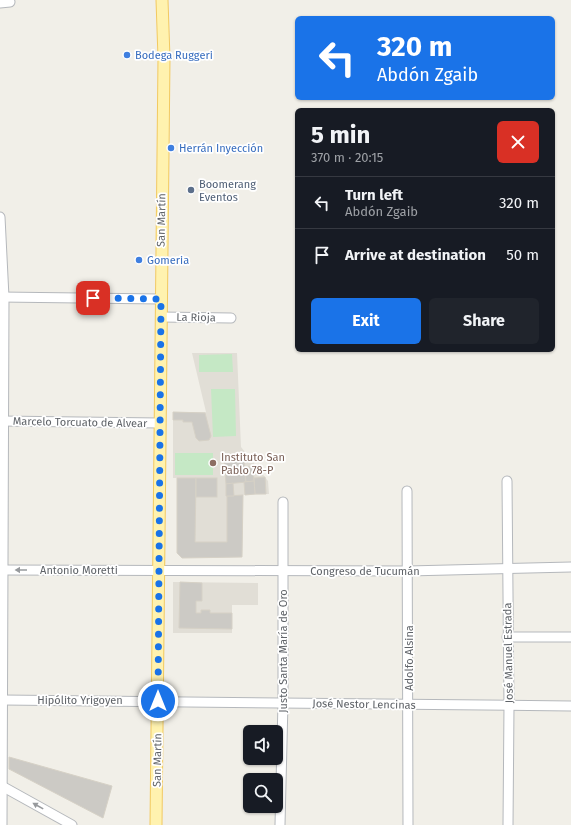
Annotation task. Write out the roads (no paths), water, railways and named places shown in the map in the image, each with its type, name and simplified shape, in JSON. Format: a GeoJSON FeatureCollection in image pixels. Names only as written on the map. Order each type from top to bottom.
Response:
{"type":"FeatureCollection","features":[{"type":"Feature","properties":{"kind":"main road","name":"San Martín"},"geometry":{"type":"LineString","coordinates":[[156,825],[164,58],[162,0]]}},
{"type":"Feature","properties":{"kind":"street"},"geometry":{"type":"LineString","coordinates":[[0,3],[10,2]]}},
{"type":"Feature","properties":{"kind":"street"},"geometry":{"type":"LineString","coordinates":[[0,217],[2,297],[2,825]]}},
{"type":"Feature","properties":{"kind":"street"},"geometry":{"type":"LineString","coordinates":[[2,297],[161,299]]}},
{"type":"Feature","properties":{"kind":"street","name":"La Rioja"},"geometry":{"type":"LineString","coordinates":[[161,317],[231,318]]}},
{"type":"Feature","properties":{"kind":"street","name":"Marcelo Torcuato de Alvear"},"geometry":{"type":"LineString","coordinates":[[2,422],[159,423]]}},
{"type":"Feature","properties":{"kind":"street","name":"José Manuel Estrada"},"geometry":{"type":"LineString","coordinates":[[507,481],[507,637],[509,706],[508,825]]}},
{"type":"Feature","properties":{"kind":"street","name":"Adolfo Alsina"},"geometry":{"type":"LineString","coordinates":[[407,491],[409,705],[408,825]]}},
{"type":"Feature","properties":{"kind":"street","name":"Justo Santa María de Oro"},"geometry":{"type":"LineString","coordinates":[[280,825],[283,702],[284,502]]}},
{"type":"Feature","properties":{"kind":"street","name":"Congreso de Tucumán"},"geometry":{"type":"LineString","coordinates":[[158,571],[408,571],[571,567]]}},
{"type":"Feature","properties":{"kind":"street","name":"Antonio Moretti"},"geometry":{"type":"LineString","coordinates":[[2,570],[158,571]]}},
{"type":"Feature","properties":{"kind":"street"},"geometry":{"type":"LineString","coordinates":[[507,637],[571,637]]}},
{"type":"Feature","properties":{"kind":"street","name":"Hipólito Yrigoyen"},"geometry":{"type":"LineString","coordinates":[[3,700],[158,701]]}},
{"type":"Feature","properties":{"kind":"street","name":"José Nestor Lencinas"},"geometry":{"type":"LineString","coordinates":[[158,701],[571,706]]}},
{"type":"Feature","properties":{"kind":"street"},"geometry":{"type":"LineString","coordinates":[[1,785],[72,825]]}},
{"type":"Feature","properties":{"kind":"place","name":"Bodega Ruggeri"},"geometry":{"type":"Point","coordinates":[127,55]}},
{"type":"Feature","properties":{"kind":"place","name":"Herrán Inyección"},"geometry":{"type":"Point","coordinates":[171,148]}},
{"type":"Feature","properties":{"kind":"place","name":"Boomerang Eventos"},"geometry":{"type":"Point","coordinates":[191,190]}},
{"type":"Feature","properties":{"kind":"place","name":"Gomeria"},"geometry":{"type":"Point","coordinates":[139,260]}},
{"type":"Feature","properties":{"kind":"place","name":"Instituto San Pablo 78-P"},"geometry":{"type":"Point","coordinates":[213,463]}}]}
